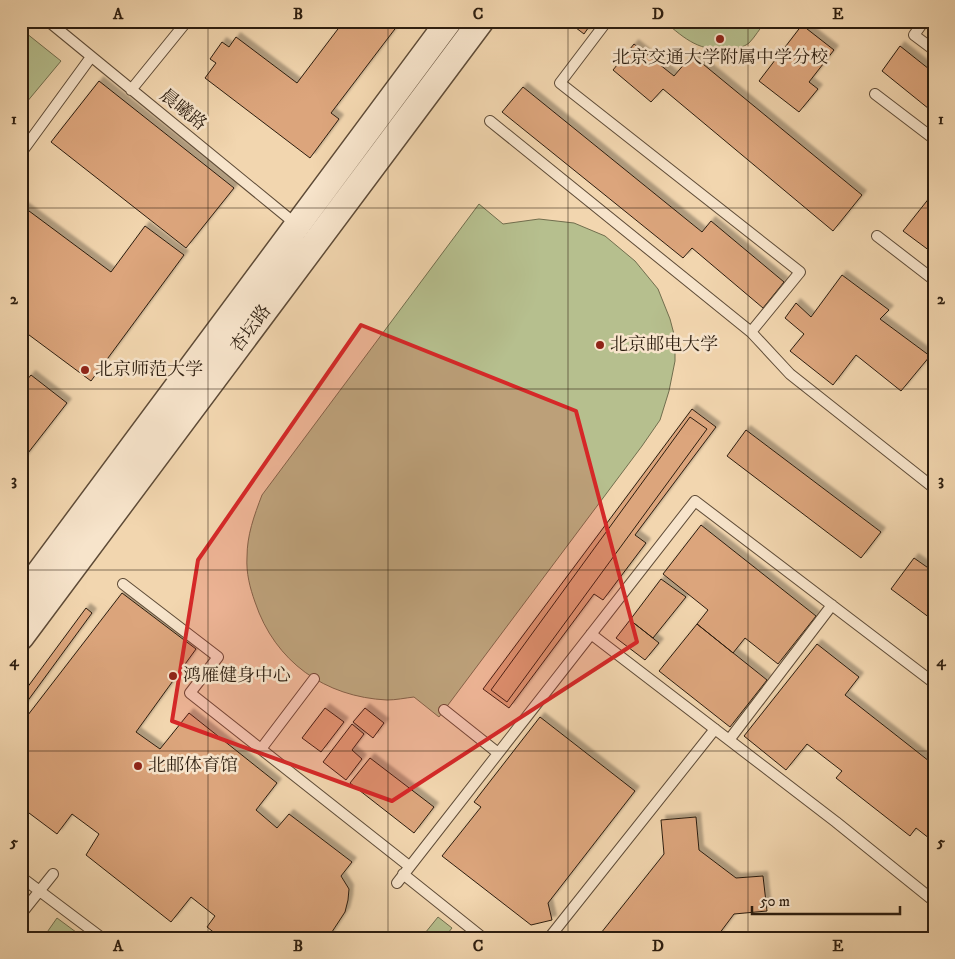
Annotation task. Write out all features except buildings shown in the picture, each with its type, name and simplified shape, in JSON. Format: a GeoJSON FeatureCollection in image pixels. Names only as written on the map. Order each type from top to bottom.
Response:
{"type":"FeatureCollection","features":[{"type":"Feature","properties":{"kind":"street","name":"杏坛路"},"geometry":{"type":"LineString","coordinates":[[21,596],[449,21]]}},
{"type":"Feature","properties":{"kind":"street","name":"杏坛路"},"geometry":{"type":"LineString","coordinates":[[21,637],[481,21]]}},
{"type":"Feature","properties":{"kind":"lane","name":"晨曦路"},"geometry":{"type":"LineString","coordinates":[[48,21],[297,225]]}},
{"type":"Feature","properties":{"kind":"lane"},"geometry":{"type":"LineString","coordinates":[[131,90],[187,21]]}},
{"type":"Feature","properties":{"kind":"lane"},"geometry":{"type":"LineString","coordinates":[[607,21],[560,83],[800,272],[751,332]]}},
{"type":"Feature","properties":{"kind":"lane"},"geometry":{"type":"LineString","coordinates":[[924,21],[914,35],[934,50]]}},
{"type":"Feature","properties":{"kind":"lane"},"geometry":{"type":"LineString","coordinates":[[21,153],[91,57]]}},
{"type":"Feature","properties":{"kind":"lane"},"geometry":{"type":"LineString","coordinates":[[875,94],[934,140]]}},
{"type":"Feature","properties":{"kind":"lane"},"geometry":{"type":"LineString","coordinates":[[490,121],[751,332],[790,374],[933,487]]}},
{"type":"Feature","properties":{"kind":"lane"},"geometry":{"type":"LineString","coordinates":[[877,236],[934,280]]}},
{"type":"Feature","properties":{"kind":"lane"},"geometry":{"type":"LineString","coordinates":[[397,884],[498,752],[696,501],[934,683]]}},
{"type":"Feature","properties":{"kind":"lane"},"geometry":{"type":"LineString","coordinates":[[122,584],[218,657],[190,693],[261,749],[406,870],[483,938]]}},
{"type":"Feature","properties":{"kind":"lane"},"geometry":{"type":"LineString","coordinates":[[729,740],[832,605]]}},
{"type":"Feature","properties":{"kind":"lane"},"geometry":{"type":"LineString","coordinates":[[591,634],[851,834],[934,901]]}},
{"type":"Feature","properties":{"kind":"lane"},"geometry":{"type":"LineString","coordinates":[[261,749],[314,679]]}},
{"type":"Feature","properties":{"kind":"lane"},"geometry":{"type":"LineString","coordinates":[[444,710],[498,752]]}},
{"type":"Feature","properties":{"kind":"lane"},"geometry":{"type":"LineString","coordinates":[[549,938],[715,729]]}},
{"type":"Feature","properties":{"kind":"lane"},"geometry":{"type":"LineString","coordinates":[[21,914],[38,890],[53,874]]}},
{"type":"Feature","properties":{"kind":"lane"},"geometry":{"type":"LineString","coordinates":[[21,877],[102,938]]}},
{"type":"Feature","properties":{"kind":"highlighted area"},"geometry":{"type":"Polygon","coordinates":[[[361,325],[576,411],[637,642],[392,801],[172,721],[198,560],[361,325]]]}},
{"type":"Feature","properties":{"kind":"green space","name":"北京交通大学附属中学分校"},"geometry":{"type":"Polygon","coordinates":[[[664,21],[766,21],[749,43],[742,47],[735,49],[710,49],[687,39],[664,21]]]}},
{"type":"Feature","properties":{"kind":"green space"},"geometry":{"type":"Polygon","coordinates":[[[21,29],[61,61],[21,109],[21,29]]]}},
{"type":"Feature","properties":{"kind":"green space"},"geometry":{"type":"Polygon","coordinates":[[[479,204],[503,224],[539,219],[574,223],[605,236],[635,261],[658,289],[670,319],[675,338],[675,361],[669,391],[660,420],[439,717],[414,697],[387,700],[343,692],[305,672],[289,659],[275,642],[255,602],[248,575],[247,549],[256,510],[262,495],[479,204]]]}},
{"type":"Feature","properties":{"kind":"green space"},"geometry":{"type":"Polygon","coordinates":[[[438,917],[452,928],[444,938],[421,938],[438,917]]]}},
{"type":"Feature","properties":{"kind":"green space"},"geometry":{"type":"Polygon","coordinates":[[[57,918],[84,938],[43,938],[57,918]]]}},
{"type":"Feature","properties":{"kind":"place","name":"北京交通大学附属中学分校"},"geometry":{"type":"Point","coordinates":[720,39]}},
{"type":"Feature","properties":{"kind":"place","name":"北京邮电大学"},"geometry":{"type":"Point","coordinates":[600,345]}},
{"type":"Feature","properties":{"kind":"place","name":"北京师范大学"},"geometry":{"type":"Point","coordinates":[85,370]}},
{"type":"Feature","properties":{"kind":"place","name":"鸿雁健身中心"},"geometry":{"type":"Point","coordinates":[173,676]}},
{"type":"Feature","properties":{"kind":"place","name":"北邮体育馆"},"geometry":{"type":"Point","coordinates":[138,766]}}]}
